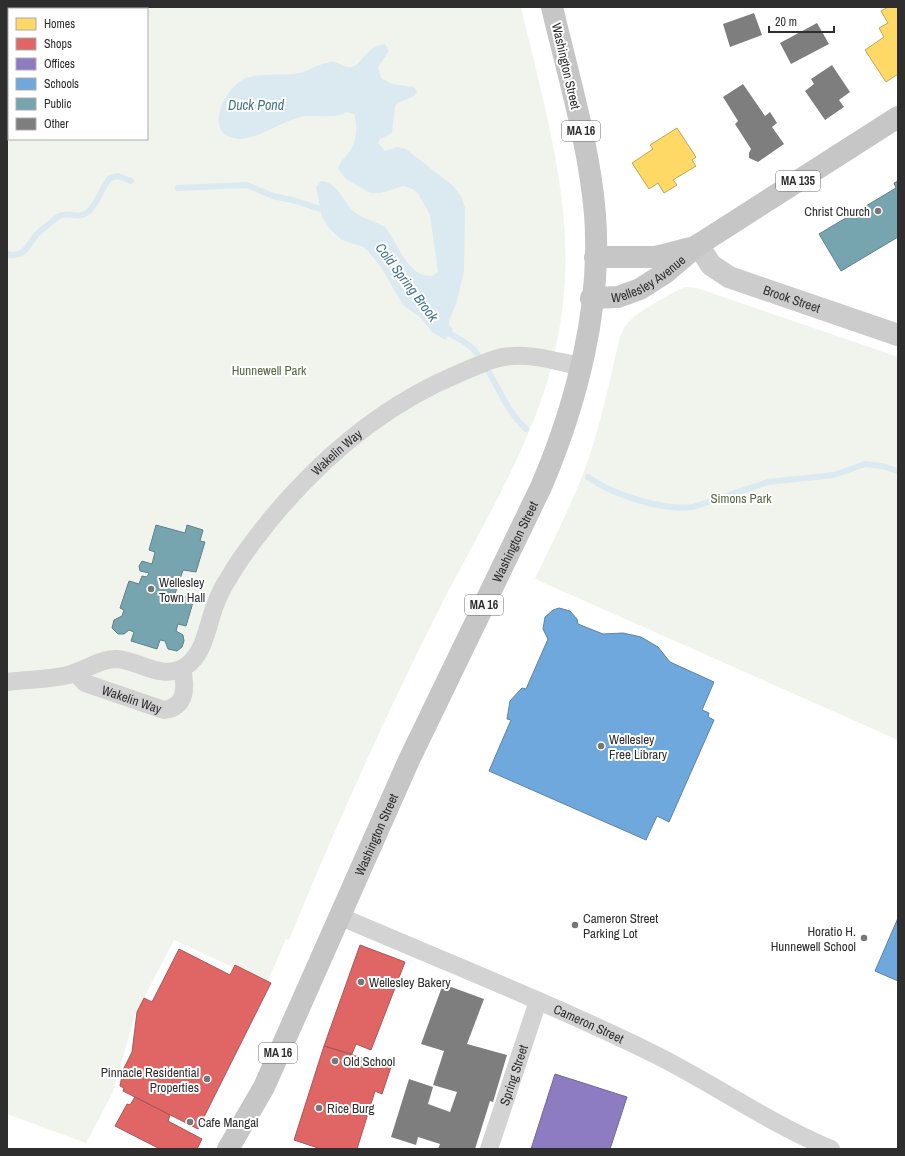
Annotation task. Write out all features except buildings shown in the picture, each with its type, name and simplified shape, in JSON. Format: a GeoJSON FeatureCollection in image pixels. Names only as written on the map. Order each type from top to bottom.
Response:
{"type":"FeatureCollection","features":[{"type":"Feature","properties":{"kind":"main road","name":"Washington Street"},"geometry":{"type":"LineString","coordinates":[[228,1149],[264,1086],[408,760],[541,487],[562,433],[580,366],[591,298],[595,257],[594,212],[580,126],[552,7]]}},
{"type":"Feature","properties":{"kind":"main road","name":"Wellesley Avenue"},"geometry":{"type":"LineString","coordinates":[[591,298],[618,297],[640,289],[665,273],[698,245],[898,116]]}},
{"type":"Feature","properties":{"kind":"main road","name":"Wellesley Avenue"},"geometry":{"type":"LineString","coordinates":[[595,257],[656,257],[698,245]]}},
{"type":"Feature","properties":{"kind":"street","name":"Brook Street"},"geometry":{"type":"LineString","coordinates":[[698,245],[711,265],[729,277],[898,335]]}},
{"type":"Feature","properties":{"kind":"street","name":"Wakelin Way"},"geometry":{"type":"LineString","coordinates":[[7,682],[67,676],[104,661],[116,659],[162,672],[182,669],[191,662],[199,651],[214,607],[231,574],[262,531],[305,480],[330,456],[374,421],[421,392],[472,368],[493,360],[519,356],[580,366]]}},
{"type":"Feature","properties":{"kind":"street","name":"Wakelin Way"},"geometry":{"type":"LineString","coordinates":[[76,673],[85,683],[164,710],[175,706],[183,697],[185,683],[182,669]]}},
{"type":"Feature","properties":{"kind":"street","name":"Cameron Street"},"geometry":{"type":"LineString","coordinates":[[338,916],[609,1032],[653,1054],[782,1126],[831,1149]]}},
{"type":"Feature","properties":{"kind":"street","name":"Spring Street"},"geometry":{"type":"LineString","coordinates":[[489,1149],[538,1001]]}},
{"type":"Feature","properties":{"kind":"green space","name":"Hunnewell Park"},"geometry":{"type":"Polygon","coordinates":[[[521,7],[554,149],[564,221],[566,257],[561,317],[552,364],[546,386],[523,446],[509,476],[433,621],[395,700],[340,819],[289,940],[286,939],[267,983],[174,940],[135,1015],[113,1092],[86,1143],[7,1114],[7,87],[8,140],[148,140],[148,8],[81,8],[521,7]]]}},
{"type":"Feature","properties":{"kind":"green space","name":"Simons Park"},"geometry":{"type":"Polygon","coordinates":[[[685,287],[697,288],[898,357],[898,740],[535,579],[570,505],[588,460],[598,430],[623,329],[631,320],[645,309],[685,287]]]}},
{"type":"Feature","properties":{"kind":"water","name":"Duck Pond"},"geometry":{"type":"Polygon","coordinates":[[[385,44],[389,51],[378,67],[381,78],[392,84],[414,87],[417,92],[412,97],[397,103],[395,106],[392,133],[380,139],[378,143],[385,151],[397,147],[406,149],[452,185],[461,196],[465,208],[464,271],[457,301],[449,321],[449,325],[453,329],[445,340],[432,332],[421,318],[403,305],[381,267],[369,252],[363,247],[342,240],[330,229],[322,217],[316,187],[321,181],[331,184],[339,192],[348,206],[356,213],[385,227],[404,258],[416,271],[424,275],[432,276],[438,272],[430,215],[418,193],[411,188],[403,186],[381,193],[370,193],[346,179],[338,169],[354,142],[356,128],[354,114],[346,112],[336,116],[310,116],[297,118],[261,134],[240,139],[228,136],[221,130],[219,121],[220,112],[224,101],[230,91],[246,78],[251,76],[300,73],[331,62],[336,62],[351,67],[355,66],[368,52],[385,44]]]}},
{"type":"Feature","properties":{"kind":"waterway","name":"Cold Spring Brook"},"geometry":{"type":"LineString","coordinates":[[7,254],[13,255],[22,253],[37,234],[58,217],[62,215],[80,215],[88,212],[94,205],[110,178],[118,176],[131,181]]}},
{"type":"Feature","properties":{"kind":"waterway","name":"Cold Spring Brook"},"geometry":{"type":"LineString","coordinates":[[178,188],[247,185],[273,196],[296,201],[326,211]]}},
{"type":"Feature","properties":{"kind":"waterway","name":"Cold Spring Brook"},"geometry":{"type":"LineString","coordinates":[[444,330],[464,342],[475,351],[482,360],[511,411],[526,429]]}},
{"type":"Feature","properties":{"kind":"waterway","name":"Cold Spring Brook"},"geometry":{"type":"LineString","coordinates":[[588,477],[598,484],[624,495],[653,504],[681,508],[693,507],[768,482],[834,475],[865,464],[882,466],[898,471]]}},
{"type":"Feature","properties":{"kind":"place","name":"Christ Church"},"geometry":{"type":"Point","coordinates":[878,211]}},
{"type":"Feature","properties":{"kind":"place","name":"Wellesley Town Hall"},"geometry":{"type":"Point","coordinates":[151,589]}},
{"type":"Feature","properties":{"kind":"place","name":"Wellesley Free Library"},"geometry":{"type":"Point","coordinates":[601,746]}},
{"type":"Feature","properties":{"kind":"place","name":"Cameron Street Parking Lot"},"geometry":{"type":"Point","coordinates":[575,925]}},
{"type":"Feature","properties":{"kind":"place","name":"Horatio H. Hunnewell School"},"geometry":{"type":"Point","coordinates":[864,938]}},
{"type":"Feature","properties":{"kind":"place","name":"Wellesley Bakery"},"geometry":{"type":"Point","coordinates":[361,982]}},
{"type":"Feature","properties":{"kind":"place","name":"Old School"},"geometry":{"type":"Point","coordinates":[335,1061]}},
{"type":"Feature","properties":{"kind":"place","name":"Pinnacle Residential Properties"},"geometry":{"type":"Point","coordinates":[207,1079]}},
{"type":"Feature","properties":{"kind":"place","name":"Rice Burg"},"geometry":{"type":"Point","coordinates":[319,1108]}},
{"type":"Feature","properties":{"kind":"place","name":"Cafe Mangal"},"geometry":{"type":"Point","coordinates":[190,1122]}}]}
